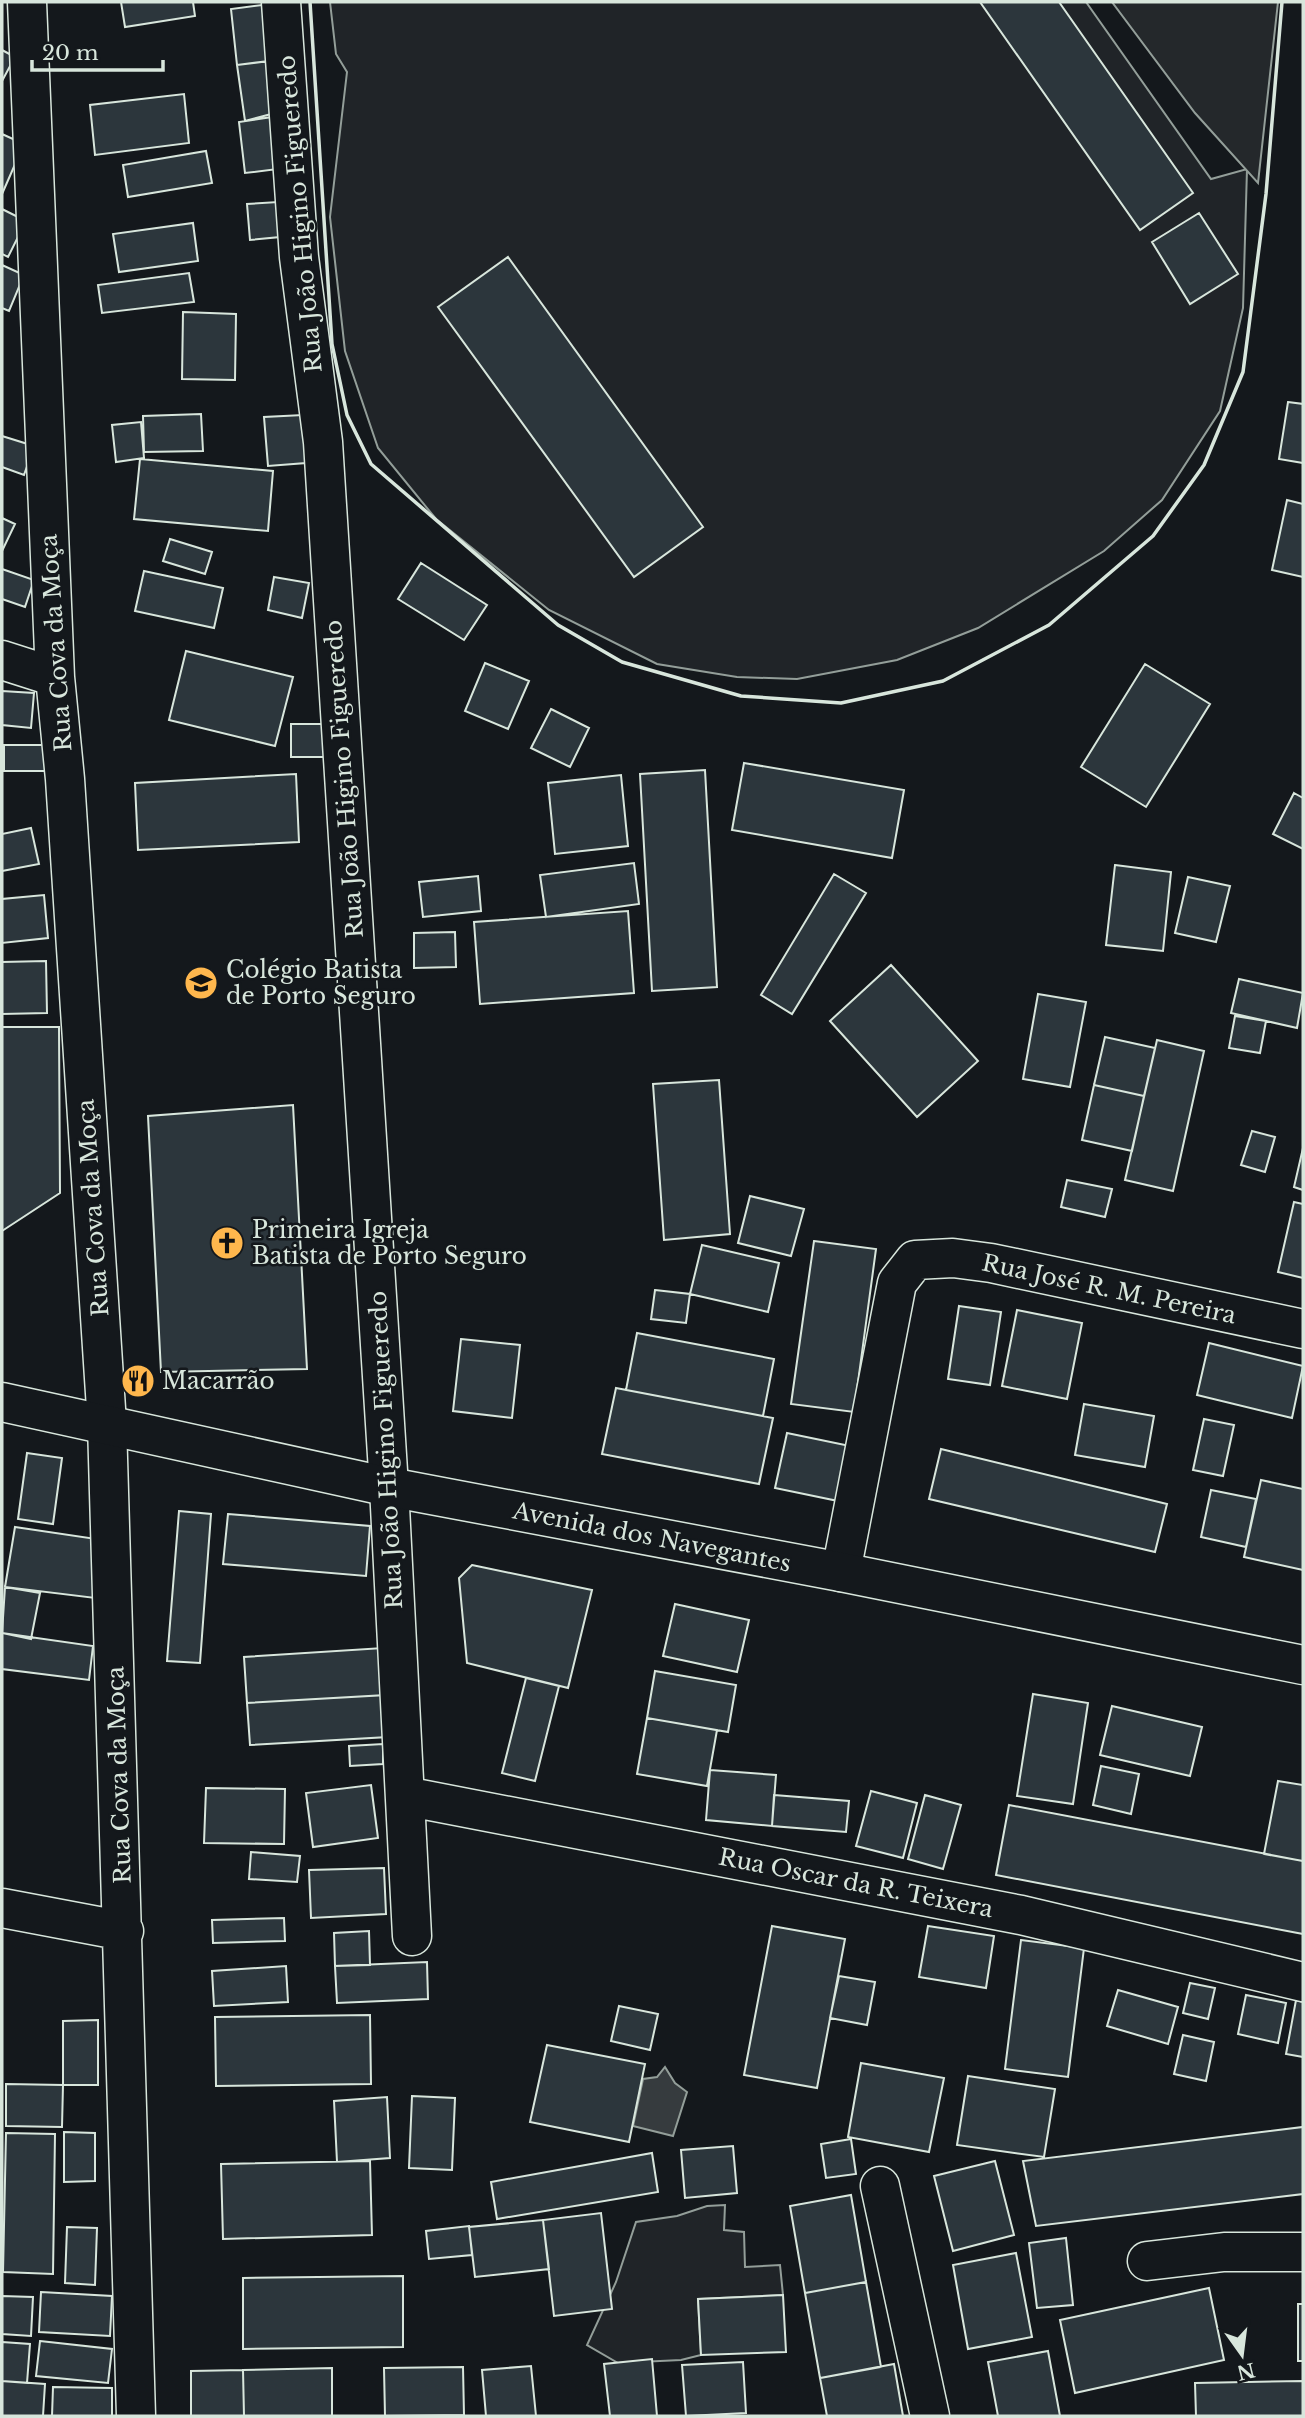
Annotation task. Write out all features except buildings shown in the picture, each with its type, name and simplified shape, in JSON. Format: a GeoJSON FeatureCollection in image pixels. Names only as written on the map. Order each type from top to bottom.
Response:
{"type":"FeatureCollection","features":[{"type":"Feature","properties":{"kind":"street","name":"Rua Cova da Moça"},"geometry":{"type":"LineString","coordinates":[[27,2],[55,677],[65,779],[107,1424],[124,1931],[136,2416]]}},
{"type":"Feature","properties":{"kind":"street","name":"Rua João Higino Figueredo"},"geometry":{"type":"LineString","coordinates":[[281,2],[299,257],[323,443],[389,1487],[412,1936]]}},
{"type":"Feature","properties":{"kind":"street"},"geometry":{"type":"LineString","coordinates":[[2,660],[55,677]]}},
{"type":"Feature","properties":{"kind":"street","name":"Rua José R. M. Pereira"},"geometry":{"type":"LineString","coordinates":[[841,1572],[897,1283],[915,1260],[953,1258],[990,1263],[1303,1329]]}},
{"type":"Feature","properties":{"kind":"street","name":"Avenida dos Navegantes"},"geometry":{"type":"LineString","coordinates":[[2,1402],[389,1487],[841,1572],[1303,1664]]}},
{"type":"Feature","properties":{"kind":"street","name":"Rua Oscar da R. Teixera"},"geometry":{"type":"LineString","coordinates":[[405,1796],[1021,1915],[1303,1982]]}},
{"type":"Feature","properties":{"kind":"street"},"geometry":{"type":"LineString","coordinates":[[2,1908],[124,1931]]}},
{"type":"Feature","properties":{"kind":"street"},"geometry":{"type":"LineString","coordinates":[[880,2186],[930,2416]]}},
{"type":"Feature","properties":{"kind":"street"},"geometry":{"type":"LineString","coordinates":[[1147,2260],[1224,2252],[1303,2252]]}},
{"type":"Feature","properties":{"kind":"shaded area"},"geometry":{"type":"Polygon","coordinates":[[[330,2],[1086,2],[1211,179],[1247,169],[1243,308],[1220,411],[1162,500],[1104,551],[978,628],[897,660],[797,679],[737,677],[657,664],[549,610],[436,519],[378,448],[345,351],[330,217],[347,72],[336,54],[330,2]]]}},
{"type":"Feature","properties":{"kind":"shaded area"},"geometry":{"type":"Polygon","coordinates":[[[1112,2],[1278,2],[1258,183],[1195,113],[1112,2]]]}},
{"type":"Feature","properties":{"kind":"shaded area"},"geometry":{"type":"Polygon","coordinates":[[[665,2067],[675,2083],[687,2092],[673,2136],[633,2126],[643,2079],[657,2077],[665,2067]]]}},
{"type":"Feature","properties":{"kind":"shaded area"},"geometry":{"type":"Polygon","coordinates":[[[725,2205],[724,2230],[744,2232],[745,2267],[780,2265],[783,2295],[698,2299],[701,2355],[681,2360],[618,2363],[587,2345],[616,2282],[636,2222],[677,2216],[707,2206],[725,2205]]]}},
{"type":"Feature","properties":{"kind":"wall"},"geometry":{"type":"LineString","coordinates":[[310,2],[332,344],[347,415],[371,464],[558,625],[622,662],[741,696],[841,703],[943,681],[1049,625],[1153,536],[1204,465],[1243,372],[1266,194],[1282,2]]}},
{"type":"Feature","properties":{"kind":"place","name":"Colégio Batista de Porto Seguro"},"geometry":{"type":"Point","coordinates":[201,983]}},
{"type":"Feature","properties":{"kind":"place","name":"Primeira Igreja Batista de Porto Seguro"},"geometry":{"type":"Point","coordinates":[227,1243]}},
{"type":"Feature","properties":{"kind":"place","name":"Macarrão"},"geometry":{"type":"Point","coordinates":[138,1381]}}]}
